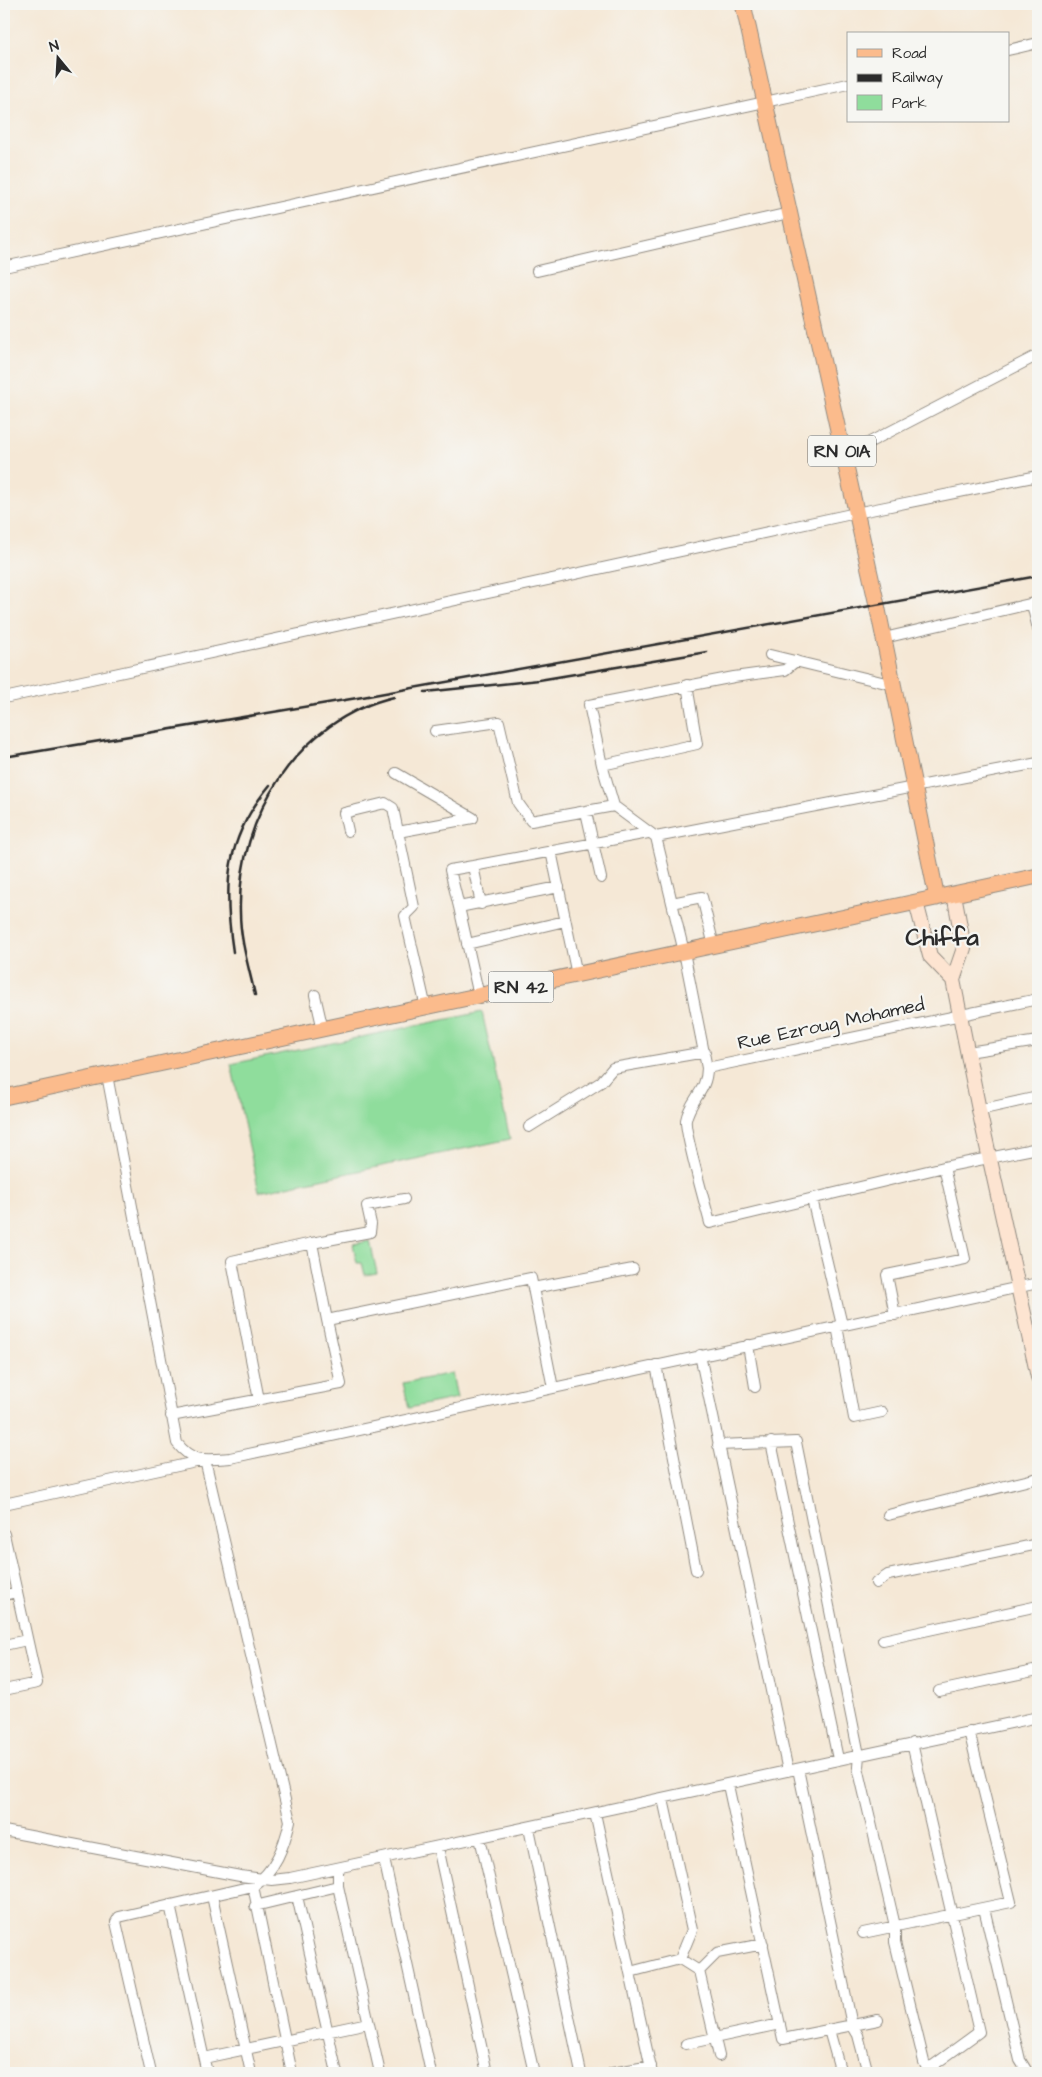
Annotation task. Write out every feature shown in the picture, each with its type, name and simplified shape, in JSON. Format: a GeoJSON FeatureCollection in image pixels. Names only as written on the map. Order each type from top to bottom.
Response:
{"type":"FeatureCollection","features":[{"type":"Feature","properties":{"kind":"main road","name":"RN 01A"},"geometry":{"type":"LineString","coordinates":[[743,4],[884,638],[913,788],[937,898]]}},
{"type":"Feature","properties":{"kind":"main road","name":"RN 42"},"geometry":{"type":"LineString","coordinates":[[4,1097],[1038,876]]}},
{"type":"Feature","properties":{"kind":"main road"},"geometry":{"type":"LineString","coordinates":[[953,980],[964,948],[954,894]]}},
{"type":"Feature","properties":{"kind":"main road"},"geometry":{"type":"LineString","coordinates":[[916,902],[930,956],[953,980],[979,1110],[1038,1377]]}},
{"type":"Feature","properties":{"kind":"street"},"geometry":{"type":"LineString","coordinates":[[1010,50],[1038,43]]}},
{"type":"Feature","properties":{"kind":"street"},"geometry":{"type":"LineString","coordinates":[[4,267],[847,84]]}},
{"type":"Feature","properties":{"kind":"street"},"geometry":{"type":"LineString","coordinates":[[536,271],[789,213]]}},
{"type":"Feature","properties":{"kind":"street"},"geometry":{"type":"LineString","coordinates":[[843,456],[1038,355]]}},
{"type":"Feature","properties":{"kind":"street"},"geometry":{"type":"LineString","coordinates":[[4,698],[856,513],[1038,476]]}},
{"type":"Feature","properties":{"kind":"street"},"geometry":{"type":"LineString","coordinates":[[884,638],[1035,603],[1038,629]]}},
{"type":"Feature","properties":{"kind":"street"},"geometry":{"type":"LineString","coordinates":[[770,655],[894,685]]}},
{"type":"Feature","properties":{"kind":"street"},"geometry":{"type":"LineString","coordinates":[[796,661],[785,670],[687,685],[589,705],[602,765],[614,806],[652,835],[684,952],[707,1068],[707,1079],[702,1093],[694,1100],[685,1122],[710,1223],[944,1167],[1038,1148]]}},
{"type":"Feature","properties":{"kind":"street"},"geometry":{"type":"LineString","coordinates":[[602,765],[697,744],[687,685]]}},
{"type":"Feature","properties":{"kind":"street"},"geometry":{"type":"LineString","coordinates":[[435,731],[499,722],[518,802],[532,820],[614,806]]}},
{"type":"Feature","properties":{"kind":"street"},"geometry":{"type":"LineString","coordinates":[[479,996],[450,870],[593,843],[652,835],[913,788],[1038,763]]}},
{"type":"Feature","properties":{"kind":"street"},"geometry":{"type":"LineString","coordinates":[[396,773],[473,818],[398,832]]}},
{"type":"Feature","properties":{"kind":"street"},"geometry":{"type":"LineString","coordinates":[[348,831],[344,813],[385,803],[394,808],[414,907],[405,916],[426,1008]]}},
{"type":"Feature","properties":{"kind":"street"},"geometry":{"type":"LineString","coordinates":[[586,812],[601,878]]}},
{"type":"Feature","properties":{"kind":"street"},"geometry":{"type":"LineString","coordinates":[[551,851],[577,975]]}},
{"type":"Feature","properties":{"kind":"street"},"geometry":{"type":"LineString","coordinates":[[472,866],[481,904]]}},
{"type":"Feature","properties":{"kind":"street"},"geometry":{"type":"LineString","coordinates":[[459,907],[559,887]]}},
{"type":"Feature","properties":{"kind":"street"},"geometry":{"type":"LineString","coordinates":[[672,903],[702,897],[714,946]]}},
{"type":"Feature","properties":{"kind":"street"},"geometry":{"type":"LineString","coordinates":[[467,944],[565,921]]}},
{"type":"Feature","properties":{"kind":"street"},"geometry":{"type":"LineString","coordinates":[[314,995],[323,1030]]}},
{"type":"Feature","properties":{"kind":"street","name":"Rue Ezroug Mohamed"},"geometry":{"type":"LineString","coordinates":[[707,1068],[1038,998]]}},
{"type":"Feature","properties":{"kind":"street"},"geometry":{"type":"LineString","coordinates":[[968,1052],[1038,1040]]}},
{"type":"Feature","properties":{"kind":"street"},"geometry":{"type":"LineString","coordinates":[[528,1127],[601,1082],[613,1068],[705,1052]]}},
{"type":"Feature","properties":{"kind":"street"},"geometry":{"type":"LineString","coordinates":[[107,1075],[177,1443],[186,1455],[205,1460]]}},
{"type":"Feature","properties":{"kind":"street"},"geometry":{"type":"LineString","coordinates":[[979,1110],[1038,1097]]}},
{"type":"Feature","properties":{"kind":"street"},"geometry":{"type":"LineString","coordinates":[[895,1315],[888,1275],[965,1259],[944,1167]]}},
{"type":"Feature","properties":{"kind":"street"},"geometry":{"type":"LineString","coordinates":[[260,1400],[232,1261],[370,1232],[371,1224],[367,1206],[404,1199]]}},
{"type":"Feature","properties":{"kind":"street"},"geometry":{"type":"LineString","coordinates":[[812,1199],[839,1325],[854,1418],[882,1412]]}},
{"type":"Feature","properties":{"kind":"street"},"geometry":{"type":"LineString","coordinates":[[172,1416],[341,1384],[312,1243]]}},
{"type":"Feature","properties":{"kind":"street"},"geometry":{"type":"LineString","coordinates":[[532,1288],[633,1269]]}},
{"type":"Feature","properties":{"kind":"street"},"geometry":{"type":"LineString","coordinates":[[327,1320],[531,1278],[553,1388]]}},
{"type":"Feature","properties":{"kind":"street"},"geometry":{"type":"LineString","coordinates":[[4,1504],[205,1460],[230,1458],[1038,1283]]}},
{"type":"Feature","properties":{"kind":"street"},"geometry":{"type":"LineString","coordinates":[[748,1345],[755,1387]]}},
{"type":"Feature","properties":{"kind":"street"},"geometry":{"type":"LineString","coordinates":[[700,1355],[718,1445],[852,2025],[858,2035],[868,2073]]}},
{"type":"Feature","properties":{"kind":"street"},"geometry":{"type":"LineString","coordinates":[[656,1365],[696,1570]]}},
{"type":"Feature","properties":{"kind":"street"},"geometry":{"type":"LineString","coordinates":[[771,1442],[838,1759]]}},
{"type":"Feature","properties":{"kind":"street"},"geometry":{"type":"LineString","coordinates":[[718,1445],[796,1442],[859,1755],[858,1767],[896,1926],[895,1942],[924,2062],[926,2066],[931,2067],[979,2032],[912,1743]]}},
{"type":"Feature","properties":{"kind":"street"},"geometry":{"type":"LineString","coordinates":[[151,2073],[116,1922],[119,1917],[253,1886],[263,1879],[278,1858],[290,1821],[205,1460]]}},
{"type":"Feature","properties":{"kind":"street"},"geometry":{"type":"LineString","coordinates":[[888,1515],[1038,1478]]}},
{"type":"Feature","properties":{"kind":"street"},"geometry":{"type":"LineString","coordinates":[[4,1534],[36,1683],[4,1690]]}},
{"type":"Feature","properties":{"kind":"street"},"geometry":{"type":"LineString","coordinates":[[876,1583],[888,1575],[1038,1544]]}},
{"type":"Feature","properties":{"kind":"street"},"geometry":{"type":"LineString","coordinates":[[4,1595],[17,1592]]}},
{"type":"Feature","properties":{"kind":"street"},"geometry":{"type":"LineString","coordinates":[[883,1640],[1038,1606]]}},
{"type":"Feature","properties":{"kind":"street"},"geometry":{"type":"LineString","coordinates":[[4,1645],[27,1640]]}},
{"type":"Feature","properties":{"kind":"street"},"geometry":{"type":"LineString","coordinates":[[939,1691],[1038,1670]]}},
{"type":"Feature","properties":{"kind":"street"},"geometry":{"type":"LineString","coordinates":[[4,1831],[263,1879],[290,1878],[1038,1717]]}},
{"type":"Feature","properties":{"kind":"street"},"geometry":{"type":"LineString","coordinates":[[863,1932],[1011,1902],[969,1731]]}},
{"type":"Feature","properties":{"kind":"street"},"geometry":{"type":"LineString","coordinates":[[728,1785],[783,2040],[878,2020]]}},
{"type":"Feature","properties":{"kind":"street"},"geometry":{"type":"LineString","coordinates":[[663,1799],[692,1930],[680,1959]]}},
{"type":"Feature","properties":{"kind":"street"},"geometry":{"type":"LineString","coordinates":[[595,1813],[651,2070],[612,2073]]}},
{"type":"Feature","properties":{"kind":"street"},"geometry":{"type":"LineString","coordinates":[[529,1828],[582,2073]]}},
{"type":"Feature","properties":{"kind":"street"},"geometry":{"type":"LineString","coordinates":[[480,1838],[534,2073]]}},
{"type":"Feature","properties":{"kind":"street"},"geometry":{"type":"LineString","coordinates":[[438,1847],[487,2073]]}},
{"type":"Feature","properties":{"kind":"street"},"geometry":{"type":"LineString","coordinates":[[384,1859],[431,2073]]}},
{"type":"Feature","properties":{"kind":"street"},"geometry":{"type":"LineString","coordinates":[[338,1869],[338,1886],[380,2073]]}},
{"type":"Feature","properties":{"kind":"street"},"geometry":{"type":"LineString","coordinates":[[253,1886],[255,1906],[292,2073]]}},
{"type":"Feature","properties":{"kind":"street"},"geometry":{"type":"LineString","coordinates":[[255,1906],[338,1886]]}},
{"type":"Feature","properties":{"kind":"street"},"geometry":{"type":"LineString","coordinates":[[212,1896],[251,2073]]}},
{"type":"Feature","properties":{"kind":"street"},"geometry":{"type":"LineString","coordinates":[[297,1896],[338,2073]]}},
{"type":"Feature","properties":{"kind":"street"},"geometry":{"type":"LineString","coordinates":[[170,1906],[207,2073]]}},
{"type":"Feature","properties":{"kind":"street"},"geometry":{"type":"LineString","coordinates":[[984,1908],[1020,2060],[1028,2073]]}},
{"type":"Feature","properties":{"kind":"street"},"geometry":{"type":"LineString","coordinates":[[699,1971],[717,1953],[762,1944]]}},
{"type":"Feature","properties":{"kind":"street"},"geometry":{"type":"LineString","coordinates":[[630,1972],[680,1959],[699,1971],[719,2056]]}},
{"type":"Feature","properties":{"kind":"street"},"geometry":{"type":"LineString","coordinates":[[204,2058],[368,2023]]}},
{"type":"Feature","properties":{"kind":"street"},"geometry":{"type":"LineString","coordinates":[[686,2044],[780,2024]]}},
{"type":"Feature","properties":{"kind":"street"},"geometry":{"type":"LineString","coordinates":[[830,2030],[841,2073]]}},
{"type":"Feature","properties":{"kind":"green space"},"geometry":{"type":"Polygon","coordinates":[[[482,1012],[510,1139],[259,1192],[231,1064],[482,1012]]]}},
{"type":"Feature","properties":{"kind":"green space"},"geometry":{"type":"Polygon","coordinates":[[[370,1241],[377,1273],[365,1275],[362,1263],[357,1263],[353,1244],[370,1241]]]}},
{"type":"Feature","properties":{"kind":"green space"},"geometry":{"type":"Polygon","coordinates":[[[452,1373],[457,1398],[409,1408],[403,1383],[452,1373]]]}},
{"type":"Feature","properties":{"kind":"railway"},"geometry":{"type":"LineString","coordinates":[[4,757],[357,698],[1038,576]]}},
{"type":"Feature","properties":{"kind":"railway"},"geometry":{"type":"LineString","coordinates":[[425,692],[539,680],[707,652]]}},
{"type":"Feature","properties":{"kind":"railway"},"geometry":{"type":"LineString","coordinates":[[255,995],[243,943],[240,912],[242,876],[249,841],[262,808],[280,777],[303,750],[329,727],[360,709],[394,697]]}},
{"type":"Feature","properties":{"kind":"railway"},"geometry":{"type":"LineString","coordinates":[[233,952],[228,905],[228,884],[231,864],[244,824],[270,785]]}},
{"type":"Feature","properties":{"kind":"district","name":"Chiffa"},"geometry":{"type":"Point","coordinates":[942,938]}}]}
